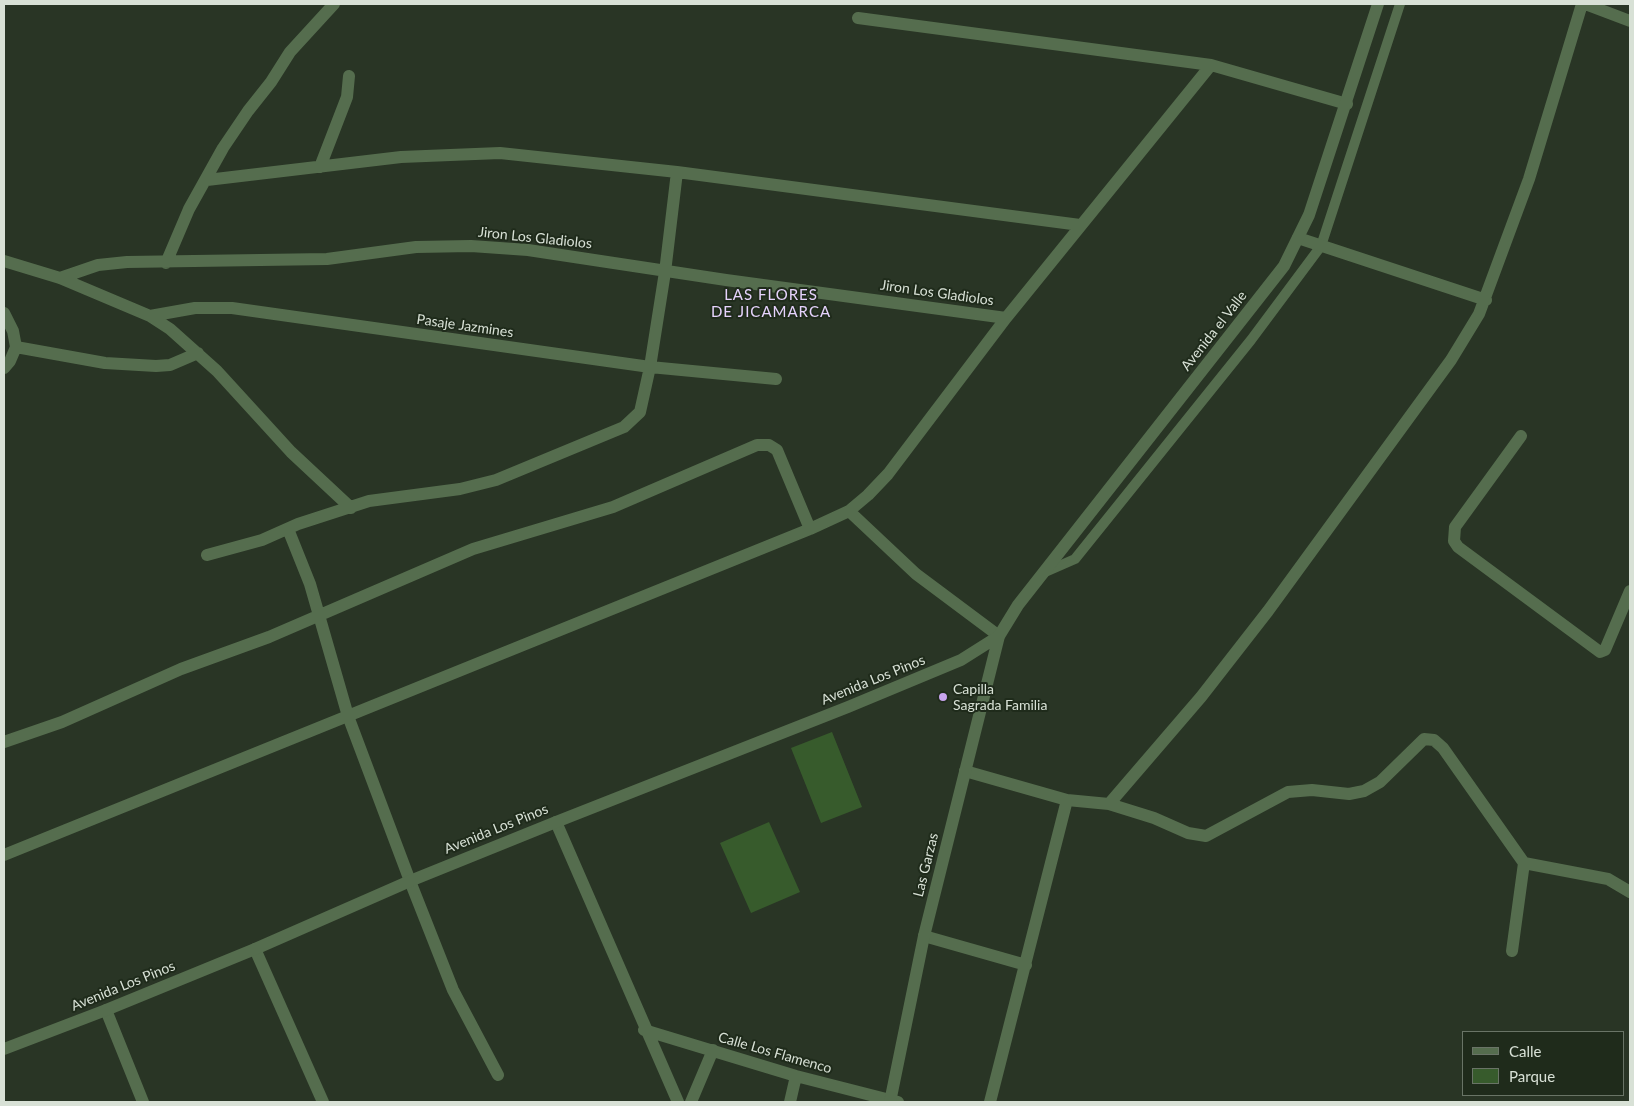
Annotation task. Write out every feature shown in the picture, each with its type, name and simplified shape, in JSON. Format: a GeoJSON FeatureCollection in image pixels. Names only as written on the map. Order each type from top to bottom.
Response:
{"type":"FeatureCollection","features":[{"type":"Feature","properties":{"kind":"street"},"geometry":{"type":"LineString","coordinates":[[166,263],[185,218],[223,148],[248,111],[271,82],[290,52],[334,4]]}},
{"type":"Feature","properties":{"kind":"street","name":"Avenida el Valle"},"geometry":{"type":"LineString","coordinates":[[999,636],[1018,605],[1284,266],[1309,215],[1378,4]]}},
{"type":"Feature","properties":{"kind":"street"},"geometry":{"type":"LineString","coordinates":[[1110,804],[1201,697],[1268,611],[1451,360],[1486,300],[1529,179],[1584,4],[1630,21]]}},
{"type":"Feature","properties":{"kind":"street"},"geometry":{"type":"LineString","coordinates":[[858,18],[1211,66],[1346,104]]}},
{"type":"Feature","properties":{"kind":"street"},"geometry":{"type":"LineString","coordinates":[[4,855],[810,529],[849,511],[888,474],[1006,318],[1211,66]]}},
{"type":"Feature","properties":{"kind":"street"},"geometry":{"type":"LineString","coordinates":[[320,166],[347,97],[349,76]]}},
{"type":"Feature","properties":{"kind":"street"},"geometry":{"type":"LineString","coordinates":[[206,180],[401,157],[500,153],[677,172],[1080,225]]}},
{"type":"Feature","properties":{"kind":"street"},"geometry":{"type":"LineString","coordinates":[[207,555],[262,540],[369,501],[460,488],[496,480],[624,428],[640,412],[650,367],[665,272],[677,172]]}},
{"type":"Feature","properties":{"kind":"street"},"geometry":{"type":"LineString","coordinates":[[1298,238],[1486,300]]}},
{"type":"Feature","properties":{"kind":"street","name":"Jiron Los Gladiolos"},"geometry":{"type":"LineString","coordinates":[[60,278],[98,265],[127,262],[166,263],[327,259],[416,247],[471,246],[537,251],[665,272],[1006,318]]}},
{"type":"Feature","properties":{"kind":"street"},"geometry":{"type":"LineString","coordinates":[[4,262],[60,278],[150,316],[170,329],[217,371],[291,452],[350,508]]}},
{"type":"Feature","properties":{"kind":"street","name":"Pasaje Jazmines"},"geometry":{"type":"LineString","coordinates":[[150,316],[195,308],[232,308],[650,367],[776,379]]}},
{"type":"Feature","properties":{"kind":"street"},"geometry":{"type":"LineString","coordinates":[[4,313],[14,330],[16,347],[10,362],[4,368]]}},
{"type":"Feature","properties":{"kind":"street"},"geometry":{"type":"LineString","coordinates":[[16,347],[105,363],[156,366],[170,365],[198,353]]}},
{"type":"Feature","properties":{"kind":"street"},"geometry":{"type":"LineString","coordinates":[[1521,436],[1454,527],[1454,541],[1458,547],[1600,652],[1604,650],[1630,590]]}},
{"type":"Feature","properties":{"kind":"street"},"geometry":{"type":"LineString","coordinates":[[4,742],[62,722],[181,669],[320,615],[473,549],[613,507],[757,445],[769,445],[777,450],[810,529]]}},
{"type":"Feature","properties":{"kind":"street"},"geometry":{"type":"LineString","coordinates":[[849,511],[916,574],[999,636]]}},
{"type":"Feature","properties":{"kind":"street"},"geometry":{"type":"LineString","coordinates":[[288,529],[320,615],[348,716],[410,881],[453,990],[498,1075]]}},
{"type":"Feature","properties":{"kind":"street","name":"Las Garzas"},"geometry":{"type":"LineString","coordinates":[[893,1102],[924,936],[999,636]]}},
{"type":"Feature","properties":{"kind":"street","name":"Avenida Los Pinos"},"geometry":{"type":"LineString","coordinates":[[4,1049],[106,1010],[255,949],[410,881],[556,822],[848,708],[960,660],[999,636]]}},
{"type":"Feature","properties":{"kind":"street"},"geometry":{"type":"LineString","coordinates":[[965,771],[1068,800],[1110,804],[1154,818],[1188,833],[1206,836],[1288,792],[1312,790],[1349,794],[1364,791],[1380,782],[1424,739],[1434,740],[1443,748],[1524,863],[1512,951]]}},
{"type":"Feature","properties":{"kind":"street"},"geometry":{"type":"LineString","coordinates":[[990,1102],[1068,800]]}},
{"type":"Feature","properties":{"kind":"street"},"geometry":{"type":"LineString","coordinates":[[556,822],[644,1030],[678,1102]]}},
{"type":"Feature","properties":{"kind":"street"},"geometry":{"type":"LineString","coordinates":[[1524,863],[1608,880],[1630,892]]}},
{"type":"Feature","properties":{"kind":"street"},"geometry":{"type":"LineString","coordinates":[[924,936],[1026,965]]}},
{"type":"Feature","properties":{"kind":"street"},"geometry":{"type":"LineString","coordinates":[[255,949],[323,1102]]}},
{"type":"Feature","properties":{"kind":"street"},"geometry":{"type":"LineString","coordinates":[[106,1010],[143,1102]]}},
{"type":"Feature","properties":{"kind":"street","name":"Calle Los Flamenco"},"geometry":{"type":"LineString","coordinates":[[644,1030],[796,1076],[893,1102]]}},
{"type":"Feature","properties":{"kind":"street"},"geometry":{"type":"LineString","coordinates":[[691,1102],[713,1050]]}},
{"type":"Feature","properties":{"kind":"street"},"geometry":{"type":"LineString","coordinates":[[790,1102],[796,1076]]}},
{"type":"Feature","properties":{"kind":"lane"},"geometry":{"type":"LineString","coordinates":[[1043,573],[1075,558],[1245,347],[1321,246],[1400,4]]}},
{"type":"Feature","properties":{"kind":"green space"},"geometry":{"type":"Polygon","coordinates":[[[832,732],[862,807],[821,823],[791,748],[832,732]]]}},
{"type":"Feature","properties":{"kind":"green space"},"geometry":{"type":"Polygon","coordinates":[[[769,822],[800,892],[751,913],[720,843],[769,822]]]}},
{"type":"Feature","properties":{"kind":"place","name":"Capilla Sagrada Familia"},"geometry":{"type":"Point","coordinates":[943,697]}},
{"type":"Feature","properties":{"kind":"district","name":"LAS FLORES DE JICAMARCA"},"geometry":{"type":"Point","coordinates":[771,304]}}]}
